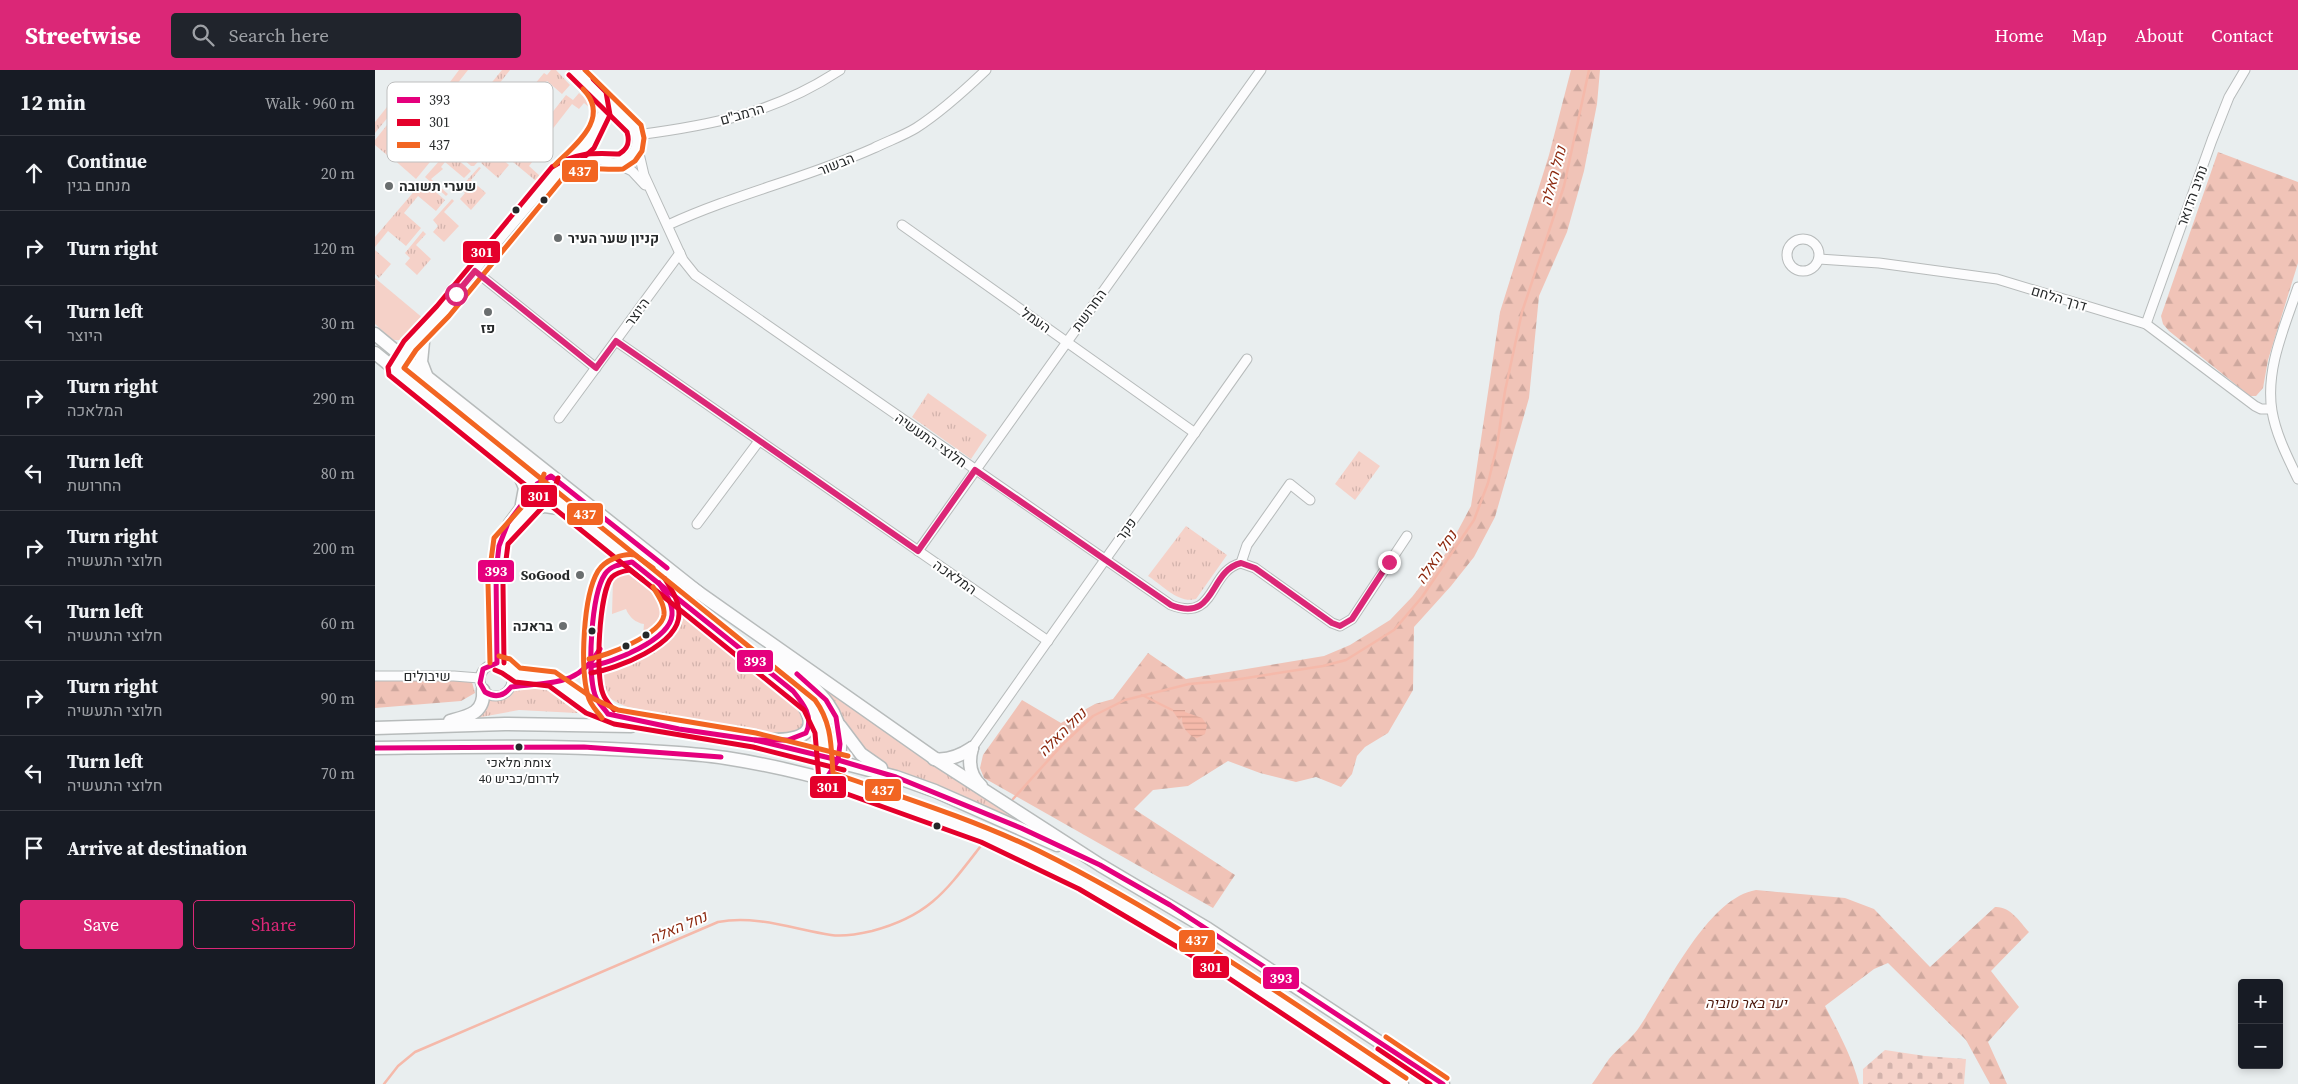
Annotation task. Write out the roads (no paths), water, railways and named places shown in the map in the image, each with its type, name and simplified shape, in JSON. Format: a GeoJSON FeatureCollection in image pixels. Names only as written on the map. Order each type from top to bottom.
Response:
{"type":"FeatureCollection","features":[{"type":"Feature","properties":{"kind":"highway"},"geometry":{"type":"LineString","coordinates":[[375,334],[692,588],[826,700],[847,736],[861,754],[896,777]]}},
{"type":"Feature","properties":{"kind":"highway"},"geometry":{"type":"LineString","coordinates":[[423,342],[421,362],[427,377]]}},
{"type":"Feature","properties":{"kind":"highway"},"geometry":{"type":"LineString","coordinates":[[375,353],[810,705],[822,723],[825,736],[826,779]]}},
{"type":"Feature","properties":{"kind":"highway"},"geometry":{"type":"LineString","coordinates":[[515,467],[524,483],[527,506],[545,506],[568,510]]}},
{"type":"Feature","properties":{"kind":"highway"},"geometry":{"type":"LineString","coordinates":[[692,588],[934,758],[1100,865],[1208,929],[1443,1084]]}},
{"type":"Feature","properties":{"kind":"highway"},"geometry":{"type":"LineString","coordinates":[[509,670],[517,675],[552,679],[590,706],[616,717],[679,729],[755,740],[838,760],[896,777],[1021,828],[1100,865]]}},
{"type":"Feature","properties":{"kind":"highway"},"geometry":{"type":"LineString","coordinates":[[425,727],[473,714],[481,706],[481,684]]}},
{"type":"Feature","properties":{"kind":"highway"},"geometry":{"type":"LineString","coordinates":[[755,740],[789,740],[806,733],[810,724],[807,712],[793,691]]}},
{"type":"Feature","properties":{"kind":"highway"},"geometry":{"type":"LineString","coordinates":[[826,779],[838,760],[840,744],[836,717]]}},
{"type":"Feature","properties":{"kind":"highway"},"geometry":{"type":"LineString","coordinates":[[375,728],[505,724],[679,729]]}},
{"type":"Feature","properties":{"kind":"highway"},"geometry":{"type":"LineString","coordinates":[[375,748],[544,746],[692,754],[749,762],[826,779],[970,830],[1034,857],[1089,885],[1196,948],[1402,1084]]}},
{"type":"Feature","properties":{"kind":"highway"},"geometry":{"type":"LineString","coordinates":[[934,758],[942,760],[955,757],[972,748]]}},
{"type":"Feature","properties":{"kind":"highway"},"geometry":{"type":"LineString","coordinates":[[972,748],[969,759],[972,775],[988,793]]}},
{"type":"Feature","properties":{"kind":"street"},"geometry":{"type":"LineString","coordinates":[[557,173],[574,163],[602,160],[616,163],[631,156],[637,145],[637,135],[634,128],[574,70]]}},
{"type":"Feature","properties":{"kind":"street","name":"הרמב\"ם"},"geometry":{"type":"LineString","coordinates":[[637,135],[692,128],[766,109],[799,94],[840,70]]}},
{"type":"Feature","properties":{"kind":"street","name":"הבשור"},"geometry":{"type":"LineString","coordinates":[[668,226],[719,203],[812,174],[846,161],[914,129],[947,106],[986,70]]}},
{"type":"Feature","properties":{"kind":"street","name":"החרושת"},"geometry":{"type":"LineString","coordinates":[[918,551],[1261,70]]}},
{"type":"Feature","properties":{"kind":"street","name":"נתיב הדואר"},"geometry":{"type":"LineString","coordinates":[[2146,324],[2212,140],[2229,97],[2245,70]]}},
{"type":"Feature","properties":{"kind":"street"},"geometry":{"type":"LineString","coordinates":[[404,358],[423,342],[441,313],[557,173],[583,151],[603,113],[599,95]]}},
{"type":"Feature","properties":{"kind":"street"},"geometry":{"type":"LineString","coordinates":[[597,125],[610,118],[624,119]]}},
{"type":"Feature","properties":{"kind":"street"},"geometry":{"type":"LineString","coordinates":[[592,137],[595,152],[602,160]]}},
{"type":"Feature","properties":{"kind":"street","name":"חלוצי התעשיה"},"geometry":{"type":"LineString","coordinates":[[637,145],[641,166],[680,253],[688,268],[705,284],[1171,605],[1186,610],[1193,610],[1205,602],[1228,568],[1241,563]]}},
{"type":"Feature","properties":{"kind":"street","name":"חלוצי התעשיה"},"geometry":{"type":"LineString","coordinates":[[616,163],[632,171],[655,197]]}},
{"type":"Feature","properties":{"kind":"street","name":"העמל"},"geometry":{"type":"LineString","coordinates":[[902,225],[1195,433]]}},
{"type":"Feature","properties":{"kind":"street","name":"היוצר"},"geometry":{"type":"LineString","coordinates":[[559,418],[680,253]]}},
{"type":"Feature","properties":{"kind":"street","name":"דרך הלחם"},"geometry":{"type":"LineString","coordinates":[[1819,259],[1879,263],[1997,279],[2146,324],[2255,406],[2261,409],[2271,409]]}},
{"type":"Feature","properties":{"kind":"street"},"geometry":{"type":"LineString","coordinates":[[475,271],[596,368]]}},
{"type":"Feature","properties":{"kind":"street"},"geometry":{"type":"LineString","coordinates":[[2298,287],[2273,369],[2271,409],[2284,449],[2298,480]]}},
{"type":"Feature","properties":{"kind":"street"},"geometry":{"type":"LineString","coordinates":[[395,370],[425,327],[441,313]]}},
{"type":"Feature","properties":{"kind":"street","name":"המלאכה"},"geometry":{"type":"LineString","coordinates":[[616,341],[1048,641]]}},
{"type":"Feature","properties":{"kind":"street","name":"פקר"},"geometry":{"type":"LineString","coordinates":[[972,748],[1247,359]]}},
{"type":"Feature","properties":{"kind":"street"},"geometry":{"type":"LineString","coordinates":[[697,524],[759,440]]}},
{"type":"Feature","properties":{"kind":"street"},"geometry":{"type":"LineString","coordinates":[[497,663],[496,572],[501,540],[508,523],[527,506],[551,476]]}},
{"type":"Feature","properties":{"kind":"street"},"geometry":{"type":"LineString","coordinates":[[1310,500],[1290,484],[1247,544],[1241,563],[1255,568],[1332,623],[1340,626],[1352,619],[1407,536]]}},
{"type":"Feature","properties":{"kind":"street"},"geometry":{"type":"LineString","coordinates":[[497,663],[509,670],[512,683],[505,693],[493,696],[481,684],[483,669],[497,663]]}},
{"type":"Feature","properties":{"kind":"street","name":"שיבולים"},"geometry":{"type":"LineString","coordinates":[[375,676],[454,676],[481,684]]}},
{"type":"Feature","properties":{"kind":"waterway","name":"נחל האלה"},"geometry":{"type":"LineString","coordinates":[[1013,799],[1063,744],[1093,716],[1125,700],[1189,684],[1234,680],[1323,666],[1346,660],[1394,630],[1422,597],[1474,520],[1488,483],[1497,446],[1505,391],[1522,312],[1564,186],[1589,70]]}},
{"type":"Feature","properties":{"kind":"waterway"},"geometry":{"type":"LineString","coordinates":[[1142,695],[1172,710]]}},
{"type":"Feature","properties":{"kind":"waterway","name":"נחל האלה"},"geometry":{"type":"LineString","coordinates":[[384,1084],[398,1066],[415,1052],[718,922],[732,920],[761,921],[841,936],[867,932],[892,925],[908,918],[935,900],[957,877],[980,847]]}},
{"type":"Feature","properties":{"kind":"place","name":"שערי תשובה"},"geometry":{"type":"Point","coordinates":[389,186]}},
{"type":"Feature","properties":{"kind":"place","name":"קניון שער העיר"},"geometry":{"type":"Point","coordinates":[558,238]}},
{"type":"Feature","properties":{"kind":"place","name":"פז"},"geometry":{"type":"Point","coordinates":[488,312]}},
{"type":"Feature","properties":{"kind":"place","name":"SoGood"},"geometry":{"type":"Point","coordinates":[580,575]}},
{"type":"Feature","properties":{"kind":"place","name":"בראכה"},"geometry":{"type":"Point","coordinates":[563,626]}},
{"type":"Feature","properties":{"kind":"place","name":"צומת מלאכי לדרום/כביש 40"},"geometry":{"type":"Point","coordinates":[519,747]}},
{"type":"Feature","properties":{"kind":"park label","name":"יער באר טוביה"},"geometry":{"type":"Point","coordinates":[1746,1003]}}]}
